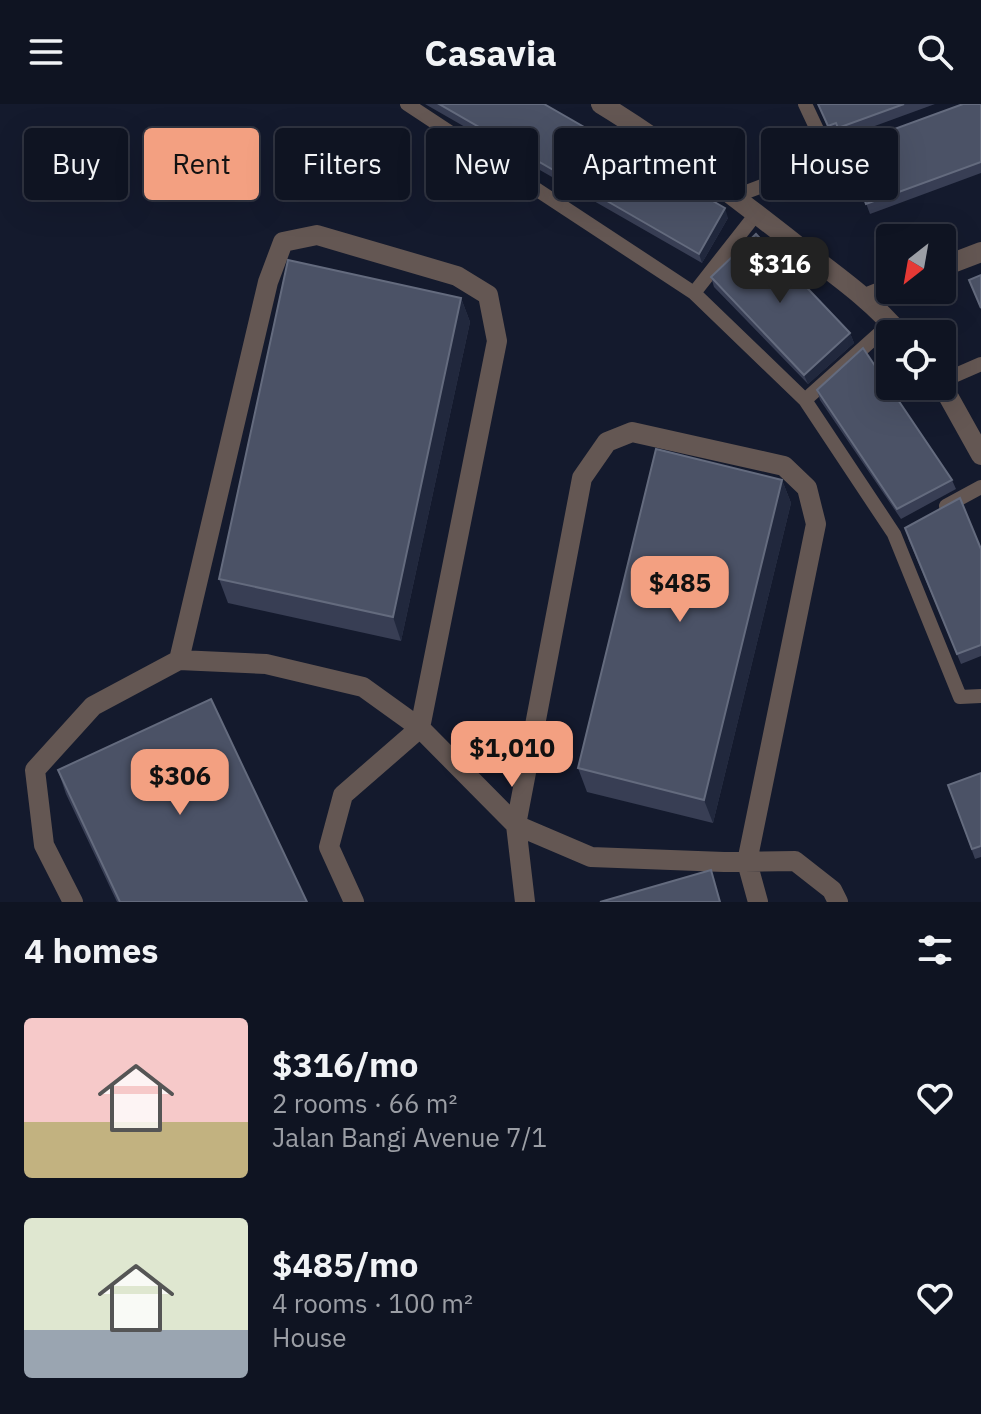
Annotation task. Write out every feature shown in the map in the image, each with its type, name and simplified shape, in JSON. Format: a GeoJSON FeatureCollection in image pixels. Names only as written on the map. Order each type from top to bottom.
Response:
{"type":"FeatureCollection","features":[{"type":"Feature","properties":{"kind":"street"},"geometry":{"type":"LineString","coordinates":[[614,106],[643,128]]}},
{"type":"Feature","properties":{"kind":"street"},"geometry":{"type":"LineString","coordinates":[[737,200],[865,298],[888,320]]}},
{"type":"Feature","properties":{"kind":"street"},"geometry":{"type":"LineString","coordinates":[[179,660],[268,282],[283,242],[317,235],[457,276],[488,295],[497,341],[420,728],[343,795],[329,847],[354,902]]}},
{"type":"Feature","properties":{"kind":"street"},"geometry":{"type":"LineString","coordinates":[[956,262],[981,252]]}},
{"type":"Feature","properties":{"kind":"street"},"geometry":{"type":"LineString","coordinates":[[865,298],[876,294]]}},
{"type":"Feature","properties":{"kind":"street"},"geometry":{"type":"LineString","coordinates":[[951,400],[981,455]]}},
{"type":"Feature","properties":{"kind":"street"},"geometry":{"type":"LineString","coordinates":[[525,902],[516,825],[582,478],[607,442],[632,432],[784,466],[807,488],[816,524],[747,862],[758,902]]}},
{"type":"Feature","properties":{"kind":"street"},"geometry":{"type":"LineString","coordinates":[[73,902],[44,845],[35,770],[93,706],[179,660],[266,664],[363,687],[420,728],[516,825],[591,857],[795,861],[832,890],[838,902]]}},
{"type":"Feature","properties":{"kind":"lane"},"geometry":{"type":"LineString","coordinates":[[407,104],[694,293],[805,400],[900,530],[960,697],[981,696]]}},
{"type":"Feature","properties":{"kind":"lane"},"geometry":{"type":"LineString","coordinates":[[745,192],[815,166],[834,150],[805,104]]}},
{"type":"Feature","properties":{"kind":"lane"},"geometry":{"type":"LineString","coordinates":[[694,293],[756,214]]}},
{"type":"Feature","properties":{"kind":"lane"},"geometry":{"type":"LineString","coordinates":[[805,400],[876,344]]}},
{"type":"Feature","properties":{"kind":"lane"},"geometry":{"type":"LineString","coordinates":[[956,376],[981,364]]}},
{"type":"Feature","properties":{"kind":"lane"},"geometry":{"type":"LineString","coordinates":[[931,514],[981,487]]}},
{"type":"Feature","properties":{"kind":"building"},"geometry":{"type":"Polygon","coordinates":[[[439,104],[544,104],[586,128],[554,128],[554,170],[538,161],[538,128],[481,128],[439,104]]]}},
{"type":"Feature","properties":{"kind":"building"},"geometry":{"type":"Polygon","coordinates":[[[818,104],[904,104],[838,128],[836,123],[828,126],[818,104]]]}},
{"type":"Feature","properties":{"kind":"building"},"geometry":{"type":"Polygon","coordinates":[[[963,104],[981,104],[981,162],[898,192],[897,128],[963,104]]]}},
{"type":"Feature","properties":{"kind":"building"},"geometry":{"type":"Polygon","coordinates":[[[605,200],[711,200],[725,208],[699,254],[605,200]]]}},
{"type":"Feature","properties":{"kind":"building"},"geometry":{"type":"Polygon","coordinates":[[[756,234],[850,333],[804,375],[711,277],[756,234]]]}},
{"type":"Feature","properties":{"kind":"building"},"geometry":{"type":"Polygon","coordinates":[[[288,260],[461,298],[393,617],[219,579],[288,260]]]}},
{"type":"Feature","properties":{"kind":"building"},"geometry":{"type":"Polygon","coordinates":[[[981,275],[981,308],[969,280],[981,275]]]}},
{"type":"Feature","properties":{"kind":"building"},"geometry":{"type":"Polygon","coordinates":[[[863,348],[876,367],[876,400],[898,400],[952,480],[897,509],[817,390],[863,348]]]}},
{"type":"Feature","properties":{"kind":"building"},"geometry":{"type":"Polygon","coordinates":[[[656,449],[782,480],[704,800],[578,768],[656,449]]]}},
{"type":"Feature","properties":{"kind":"building"},"geometry":{"type":"Polygon","coordinates":[[[960,498],[981,549],[981,645],[957,654],[905,528],[960,498]]]}},
{"type":"Feature","properties":{"kind":"building"},"geometry":{"type":"Polygon","coordinates":[[[211,699],[307,902],[120,902],[58,770],[211,699]]]}},
{"type":"Feature","properties":{"kind":"building"},"geometry":{"type":"Polygon","coordinates":[[[981,773],[981,846],[972,849],[948,785],[981,773]]]}},
{"type":"Feature","properties":{"kind":"building"},"geometry":{"type":"Polygon","coordinates":[[[711,870],[720,902],[600,902],[711,870]]]}}]}
